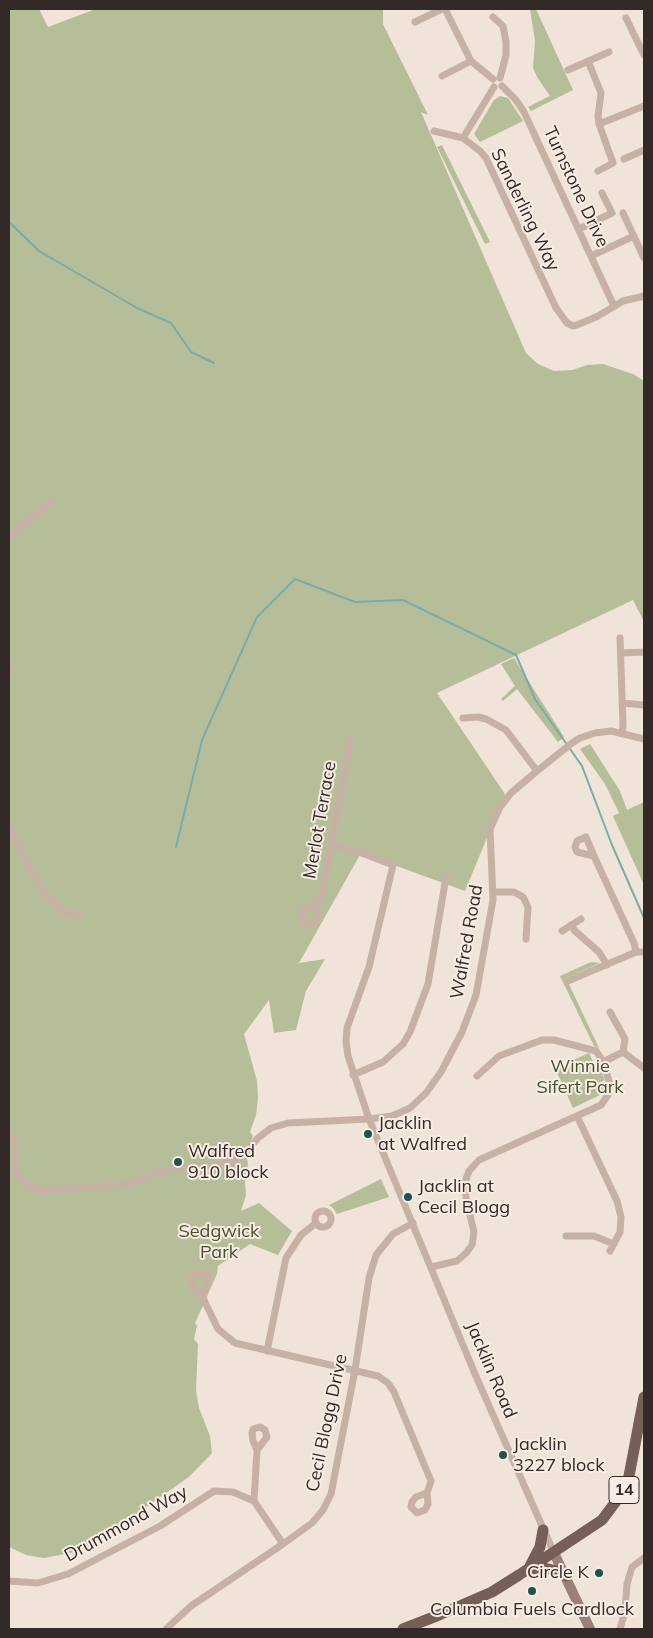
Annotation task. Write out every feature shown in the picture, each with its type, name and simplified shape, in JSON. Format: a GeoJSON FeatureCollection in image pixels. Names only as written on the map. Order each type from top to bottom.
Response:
{"type":"FeatureCollection","features":[{"type":"Feature","properties":{"kind":"main road","name":"14"},"geometry":{"type":"LineString","coordinates":[[403,1629],[439,1616],[492,1592],[602,1520],[623,1492],[634,1457],[644,1397]]}},
{"type":"Feature","properties":{"kind":"main road"},"geometry":{"type":"LineString","coordinates":[[528,1569],[540,1547],[543,1530]]}},
{"type":"Feature","properties":{"kind":"main road","name":"Jacklin Road"},"geometry":{"type":"LineString","coordinates":[[554,1552],[590,1629]]}},
{"type":"Feature","properties":{"kind":"main road"},"geometry":{"type":"LineString","coordinates":[[528,1569],[544,1568],[557,1571],[566,1576]]}},
{"type":"Feature","properties":{"kind":"street"},"geometry":{"type":"LineString","coordinates":[[415,22],[444,9]]}},
{"type":"Feature","properties":{"kind":"street","name":"Turnstone Drive"},"geometry":{"type":"LineString","coordinates":[[444,9],[471,61],[516,100],[524,112],[614,306]]}},
{"type":"Feature","properties":{"kind":"street"},"geometry":{"type":"LineString","coordinates":[[463,138],[497,82],[506,55],[503,26],[493,17]]}},
{"type":"Feature","properties":{"kind":"street"},"geometry":{"type":"LineString","coordinates":[[626,18],[644,55]]}},
{"type":"Feature","properties":{"kind":"street"},"geometry":{"type":"LineString","coordinates":[[568,70],[609,52]]}},
{"type":"Feature","properties":{"kind":"street"},"geometry":{"type":"LineString","coordinates":[[442,76],[471,61]]}},
{"type":"Feature","properties":{"kind":"street"},"geometry":{"type":"LineString","coordinates":[[588,61],[600,93],[599,124],[613,164],[598,171]]}},
{"type":"Feature","properties":{"kind":"street"},"geometry":{"type":"LineString","coordinates":[[599,124],[644,106]]}},
{"type":"Feature","properties":{"kind":"street","name":"Sanderling Way"},"geometry":{"type":"LineString","coordinates":[[434,131],[463,138],[486,158],[556,308],[564,321],[570,325],[577,325],[598,316],[614,306]]}},
{"type":"Feature","properties":{"kind":"street"},"geometry":{"type":"LineString","coordinates":[[624,159],[644,150]]}},
{"type":"Feature","properties":{"kind":"street"},"geometry":{"type":"LineString","coordinates":[[579,229],[612,213],[602,193]]}},
{"type":"Feature","properties":{"kind":"street"},"geometry":{"type":"LineString","coordinates":[[623,213],[644,258]]}},
{"type":"Feature","properties":{"kind":"street"},"geometry":{"type":"LineString","coordinates":[[591,256],[634,236]]}},
{"type":"Feature","properties":{"kind":"street"},"geometry":{"type":"LineString","coordinates":[[614,306],[628,299],[644,296]]}},
{"type":"Feature","properties":{"kind":"street"},"geometry":{"type":"LineString","coordinates":[[9,537],[52,501]]}},
{"type":"Feature","properties":{"kind":"street"},"geometry":{"type":"LineString","coordinates":[[620,638],[622,733]]}},
{"type":"Feature","properties":{"kind":"street"},"geometry":{"type":"LineString","coordinates":[[621,653],[644,652]]}},
{"type":"Feature","properties":{"kind":"street"},"geometry":{"type":"LineString","coordinates":[[622,703],[644,705]]}},
{"type":"Feature","properties":{"kind":"street"},"geometry":{"type":"LineString","coordinates":[[463,718],[486,719],[506,730],[537,771]]}},
{"type":"Feature","properties":{"kind":"street","name":"Walfred Road"},"geometry":{"type":"LineString","coordinates":[[9,1135],[15,1141],[16,1168],[20,1178],[27,1185],[39,1191],[128,1184],[172,1169],[220,1165],[233,1161],[246,1152],[258,1138],[271,1128],[288,1122],[369,1119],[392,1116],[410,1108],[434,1083],[450,1056],[462,1032],[476,995],[494,892],[490,835],[492,822],[500,807],[511,793],[580,738],[604,732],[622,733],[644,739]]}},
{"type":"Feature","properties":{"kind":"street","name":"Merlot Terrace"},"geometry":{"type":"LineString","coordinates":[[316,908],[322,898],[351,737]]}},
{"type":"Feature","properties":{"kind":"street"},"geometry":{"type":"LineString","coordinates":[[9,828],[43,892],[64,912],[80,915]]}},
{"type":"Feature","properties":{"kind":"street","name":"Jacklin Road"},"geometry":{"type":"LineString","coordinates":[[331,846],[359,852],[394,865],[369,967],[347,1028],[348,1056],[369,1119],[478,1383],[554,1552]]}},
{"type":"Feature","properties":{"kind":"street"},"geometry":{"type":"LineString","coordinates":[[594,856],[634,943],[636,952]]}},
{"type":"Feature","properties":{"kind":"street"},"geometry":{"type":"LineString","coordinates":[[353,1074],[384,1062],[403,1044],[410,1032],[428,984],[446,877]]}},
{"type":"Feature","properties":{"kind":"street"},"geometry":{"type":"LineString","coordinates":[[494,892],[514,892],[523,897],[528,907],[526,939]]}},
{"type":"Feature","properties":{"kind":"street"},"geometry":{"type":"LineString","coordinates":[[562,931],[581,919]]}},
{"type":"Feature","properties":{"kind":"street"},"geometry":{"type":"LineString","coordinates":[[571,925],[575,931],[599,952],[607,965]]}},
{"type":"Feature","properties":{"kind":"street"},"geometry":{"type":"LineString","coordinates":[[568,981],[636,952],[644,952]]}},
{"type":"Feature","properties":{"kind":"street"},"geometry":{"type":"LineString","coordinates":[[610,1012],[625,1039],[623,1052]]}},
{"type":"Feature","properties":{"kind":"street"},"geometry":{"type":"LineString","coordinates":[[431,1267],[457,1261],[466,1254],[472,1244],[474,1232],[466,1198],[465,1182],[469,1171],[479,1160],[601,1104],[608,1095],[610,1084],[600,1054],[593,1049],[548,1039],[499,1056],[477,1076]]}},
{"type":"Feature","properties":{"kind":"street"},"geometry":{"type":"LineString","coordinates":[[603,1062],[623,1052]]}},
{"type":"Feature","properties":{"kind":"street"},"geometry":{"type":"LineString","coordinates":[[623,1052],[644,1068]]}},
{"type":"Feature","properties":{"kind":"street"},"geometry":{"type":"LineString","coordinates":[[566,1236],[594,1236],[612,1247],[620,1232],[621,1217],[617,1201],[577,1116]]}},
{"type":"Feature","properties":{"kind":"street"},"geometry":{"type":"LineString","coordinates":[[267,1351],[286,1258],[301,1235],[316,1223]]}},
{"type":"Feature","properties":{"kind":"street","name":"Cecil Blogg Drive"},"geometry":{"type":"LineString","coordinates":[[166,1629],[191,1606],[312,1523],[323,1510],[331,1494],[369,1278],[376,1256],[393,1234],[413,1223]]}},
{"type":"Feature","properties":{"kind":"street"},"geometry":{"type":"LineString","coordinates":[[203,1298],[218,1329],[234,1343],[378,1376],[388,1383],[394,1392],[431,1481],[427,1493]]}},
{"type":"Feature","properties":{"kind":"street"},"geometry":{"type":"LineString","coordinates":[[257,1450],[254,1500],[283,1544]]}},
{"type":"Feature","properties":{"kind":"street","name":"Drummond Way"},"geometry":{"type":"LineString","coordinates":[[9,1581],[38,1583],[68,1574],[160,1526],[214,1491],[233,1492],[254,1500]]}},
{"type":"Feature","properties":{"kind":"street"},"geometry":{"type":"LineString","coordinates":[[620,1629],[625,1611],[627,1584],[632,1568],[644,1558]]}},
{"type":"Feature","properties":{"kind":"green space","name":"Sedgwick Park"},"geometry":{"type":"Polygon","coordinates":[[[9,9],[39,9],[48,27],[96,9],[383,9],[383,24],[428,115],[421,112],[526,353],[538,364],[554,371],[572,370],[587,365],[603,364],[633,374],[644,381],[644,622],[633,600],[437,693],[505,794],[465,891],[361,853],[299,963],[325,959],[306,991],[296,1030],[274,1033],[269,1000],[244,1034],[257,1081],[258,1098],[256,1115],[250,1132],[253,1136],[246,1152],[248,1164],[245,1182],[246,1195],[241,1211],[259,1203],[292,1231],[278,1255],[250,1244],[218,1266],[217,1274],[195,1323],[197,1326],[194,1339],[198,1344],[196,1390],[199,1408],[210,1436],[212,1453],[190,1476],[96,1543],[80,1551],[44,1558],[26,1555],[9,1547],[9,9]]]}},
{"type":"Feature","properties":{"kind":"green space"},"geometry":{"type":"Polygon","coordinates":[[[530,9],[536,9],[573,90],[531,111],[528,107],[550,96],[533,68],[535,41],[530,9]]]}},
{"type":"Feature","properties":{"kind":"green space"},"geometry":{"type":"Polygon","coordinates":[[[500,96],[508,98],[523,121],[480,142],[474,134],[494,100],[500,96]]]}},
{"type":"Feature","properties":{"kind":"green space"},"geometry":{"type":"Polygon","coordinates":[[[442,145],[490,242],[485,244],[437,147],[442,145]]]}},
{"type":"Feature","properties":{"kind":"green space"},"geometry":{"type":"Polygon","coordinates":[[[514,658],[564,737],[558,742],[517,689],[503,701],[501,699],[515,686],[501,664],[514,658]]]}},
{"type":"Feature","properties":{"kind":"green space"},"geometry":{"type":"Polygon","coordinates":[[[590,744],[620,791],[627,810],[644,802],[644,885],[613,816],[619,813],[605,784],[580,749],[590,744]]]}},
{"type":"Feature","properties":{"kind":"green space"},"geometry":{"type":"Polygon","coordinates":[[[591,962],[600,963],[566,978],[599,1048],[594,1046],[560,976],[591,962]]]}},
{"type":"Feature","properties":{"kind":"green space","name":"Winnie Sifert Park"},"geometry":{"type":"Polygon","coordinates":[[[589,1053],[596,1068],[599,1067],[605,1080],[602,1081],[605,1087],[604,1092],[573,1108],[555,1068],[589,1053]]]}},
{"type":"Feature","properties":{"kind":"green space"},"geometry":{"type":"Polygon","coordinates":[[[381,1179],[389,1197],[337,1214],[329,1205],[381,1179]]]}},
{"type":"Feature","properties":{"kind":"waterway"},"geometry":{"type":"LineString","coordinates":[[9,222],[39,251],[137,308],[171,323],[191,352],[214,363]]}},
{"type":"Feature","properties":{"kind":"waterway"},"geometry":{"type":"LineString","coordinates":[[176,847],[202,740],[257,617],[295,579],[355,602],[403,600],[516,655],[535,699],[582,766],[612,845],[644,918]]}},
{"type":"Feature","properties":{"kind":"place","name":"Jacklin at Walfred"},"geometry":{"type":"Point","coordinates":[368,1134]}},
{"type":"Feature","properties":{"kind":"place","name":"Walfred 910 block"},"geometry":{"type":"Point","coordinates":[178,1162]}},
{"type":"Feature","properties":{"kind":"place","name":"Jacklin at Cecil Blogg"},"geometry":{"type":"Point","coordinates":[408,1197]}},
{"type":"Feature","properties":{"kind":"place","name":"Jacklin 3227 block"},"geometry":{"type":"Point","coordinates":[503,1455]}},
{"type":"Feature","properties":{"kind":"place","name":"Circle K"},"geometry":{"type":"Point","coordinates":[599,1573]}},
{"type":"Feature","properties":{"kind":"place","name":"Columbia Fuels Cardlock"},"geometry":{"type":"Point","coordinates":[532,1591]}}]}
